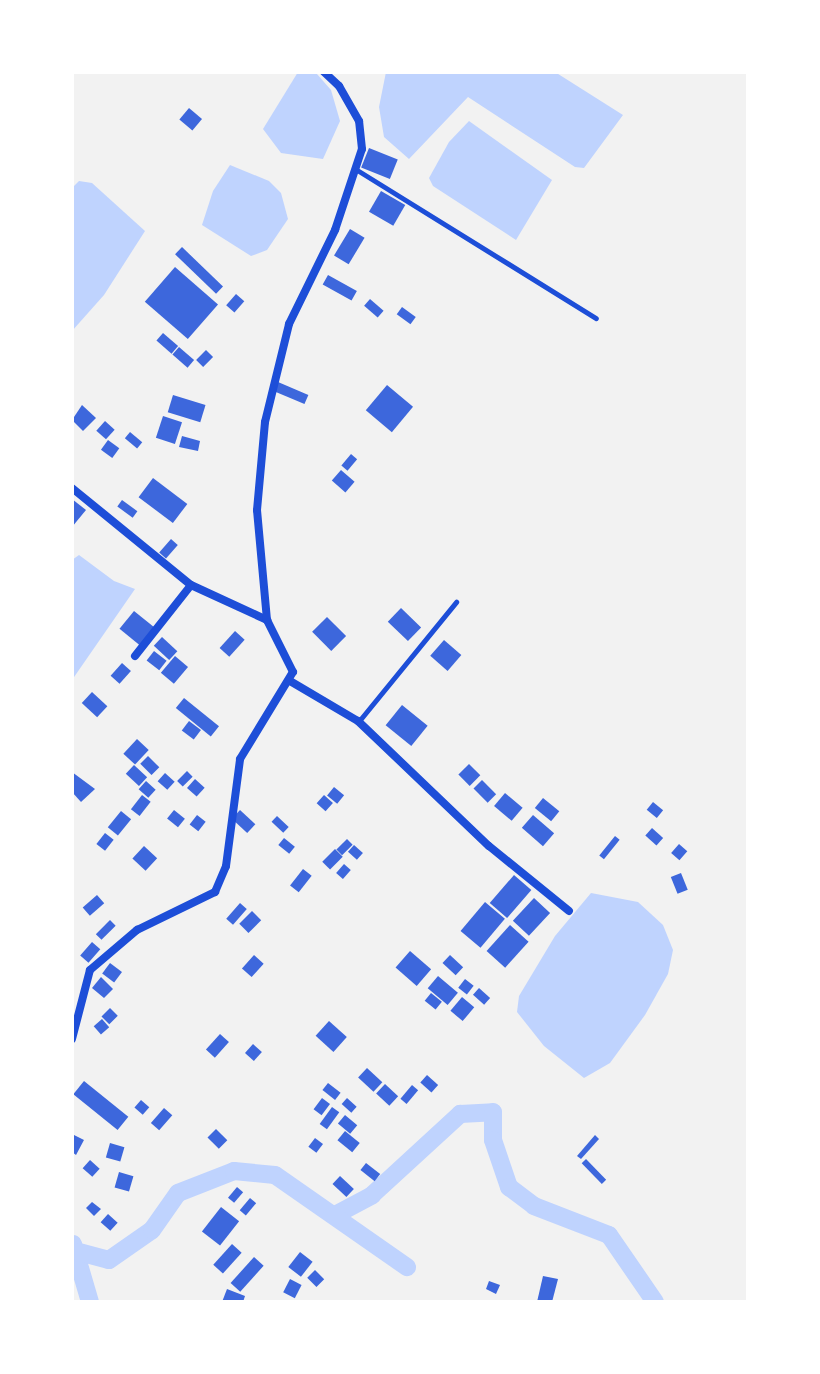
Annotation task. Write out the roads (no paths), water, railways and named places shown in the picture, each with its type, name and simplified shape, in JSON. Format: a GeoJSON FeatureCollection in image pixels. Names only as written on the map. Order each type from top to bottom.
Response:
{"type":"FeatureCollection","features":[{"type":"Feature","properties":{"kind":"street"},"geometry":{"type":"LineString","coordinates":[[72,1039],[90,970],[137,930],[215,892],[226,866],[240,759],[290,681],[292,662],[267,620],[257,510],[265,422],[289,324],[335,230],[362,149],[359,121],[339,86],[324,72]]}},
{"type":"Feature","properties":{"kind":"street"},"geometry":{"type":"LineString","coordinates":[[72,488],[191,585],[267,620]]}},
{"type":"Feature","properties":{"kind":"street"},"geometry":{"type":"LineString","coordinates":[[135,656],[191,585]]}},
{"type":"Feature","properties":{"kind":"street"},"geometry":{"type":"LineString","coordinates":[[290,681],[358,721],[489,846],[569,911]]}},
{"type":"Feature","properties":{"kind":"lane"},"geometry":{"type":"LineString","coordinates":[[357,170],[596,318]]}},
{"type":"Feature","properties":{"kind":"lane"},"geometry":{"type":"LineString","coordinates":[[358,721],[456,602]]}},
{"type":"Feature","properties":{"kind":"water"},"geometry":{"type":"Polygon","coordinates":[[[298,72],[317,74],[331,90],[340,121],[323,159],[281,153],[263,129],[298,72]]]}},
{"type":"Feature","properties":{"kind":"water"},"geometry":{"type":"Polygon","coordinates":[[[386,72],[555,72],[623,115],[584,168],[575,167],[468,97],[409,159],[384,137],[379,107],[386,72]]]}},
{"type":"Feature","properties":{"kind":"water"},"geometry":{"type":"Polygon","coordinates":[[[469,121],[552,180],[516,240],[433,186],[429,178],[449,142],[469,121]]]}},
{"type":"Feature","properties":{"kind":"water"},"geometry":{"type":"Polygon","coordinates":[[[230,165],[269,181],[281,193],[288,219],[267,250],[251,256],[202,225],[213,191],[230,165]]]}},
{"type":"Feature","properties":{"kind":"water"},"geometry":{"type":"Polygon","coordinates":[[[79,181],[92,183],[145,231],[104,295],[72,331],[72,188],[79,181]]]}},
{"type":"Feature","properties":{"kind":"water"},"geometry":{"type":"Polygon","coordinates":[[[79,555],[114,581],[135,589],[72,680],[72,560],[79,555]]]}},
{"type":"Feature","properties":{"kind":"water"},"geometry":{"type":"Polygon","coordinates":[[[591,893],[638,902],[663,925],[673,950],[668,974],[645,1015],[610,1063],[584,1078],[544,1046],[517,1012],[519,996],[555,936],[591,893]]]}},
{"type":"Feature","properties":{"kind":"waterway"},"geometry":{"type":"LineString","coordinates":[[337,1214],[372,1195],[460,1114],[493,1112],[493,1140],[509,1187],[534,1206],[609,1235],[655,1302]]}},
{"type":"Feature","properties":{"kind":"waterway"},"geometry":{"type":"LineString","coordinates":[[79,1252],[109,1260],[152,1230],[178,1193],[234,1171],[275,1175],[407,1267]]}},
{"type":"Feature","properties":{"kind":"waterway"},"geometry":{"type":"LineString","coordinates":[[73,1244],[90,1302]]}}]}
